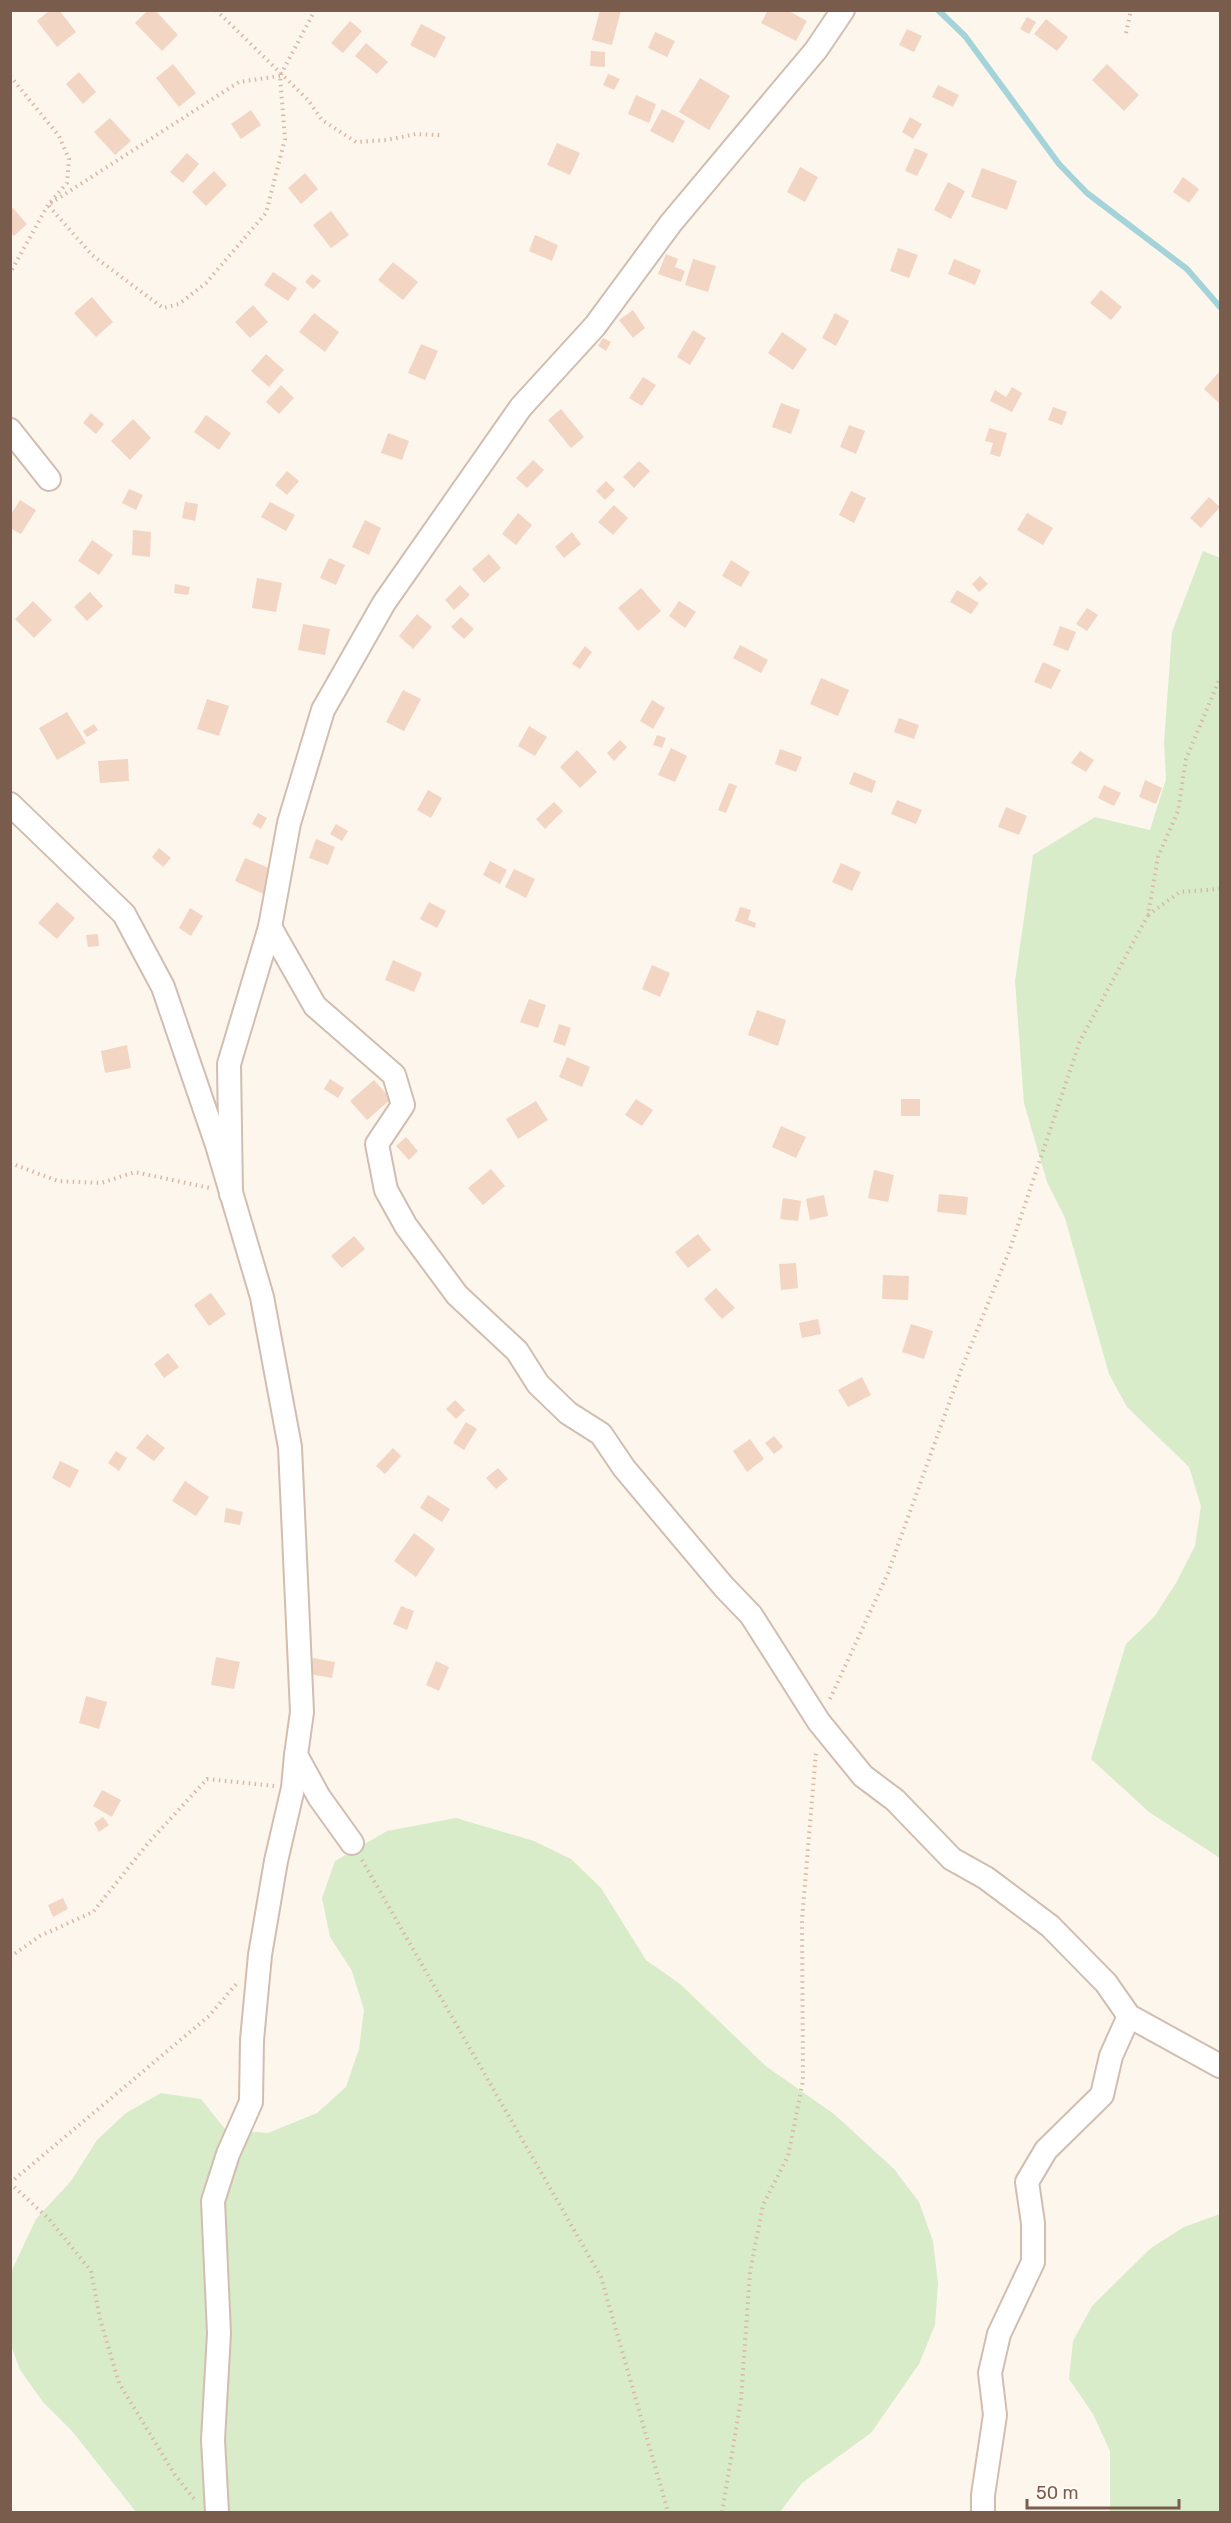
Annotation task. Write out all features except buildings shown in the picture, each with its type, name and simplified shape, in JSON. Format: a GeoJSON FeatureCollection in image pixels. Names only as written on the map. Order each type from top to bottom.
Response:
{"type":"FeatureCollection","features":[{"type":"Feature","properties":{"kind":"street"},"geometry":{"type":"LineString","coordinates":[[231,1194],[229,1064],[270,927],[289,823],[323,710],[384,603],[521,407],[594,326],[671,223],[816,50],[843,10]]}},
{"type":"Feature","properties":{"kind":"street"},"geometry":{"type":"LineString","coordinates":[[11,432],[49,478]]}},
{"type":"Feature","properties":{"kind":"street"},"geometry":{"type":"LineString","coordinates":[[10,804],[124,914],[163,987],[231,1194],[262,1297],[290,1448],[296,1530],[297,1652],[302,1712],[292,1788],[276,1861],[260,1955],[252,2040],[251,2102],[228,2154],[213,2201],[219,2333],[207,2508]]}},
{"type":"Feature","properties":{"kind":"street"},"geometry":{"type":"LineString","coordinates":[[270,927],[315,1006],[394,1075],[403,1105],[377,1144],[386,1190],[406,1226],[457,1295],[517,1351],[538,1384],[567,1413],[602,1434],[632,1477],[750,1615],[819,1722],[863,1776],[895,1800],[952,1859],[986,1878],[1050,1926],[1106,1983],[1129,2016],[1221,2066]]}},
{"type":"Feature","properties":{"kind":"street"},"geometry":{"type":"LineString","coordinates":[[296,1755],[319,1797],[352,1843]]}},
{"type":"Feature","properties":{"kind":"street"},"geometry":{"type":"LineString","coordinates":[[983,2512],[983,2495],[995,2415],[990,2373],[999,2334],[1033,2262],[1033,2223],[1027,2182],[1046,2150],[1102,2095],[1111,2056],[1129,2016]]}},
{"type":"Feature","properties":{"kind":"path"},"geometry":{"type":"LineString","coordinates":[[216,10],[280,76],[308,100],[322,120],[356,142],[387,140],[416,134],[440,135]]}},
{"type":"Feature","properties":{"kind":"path"},"geometry":{"type":"LineString","coordinates":[[48,205],[101,262],[163,309],[178,304],[206,283],[266,213],[285,139],[280,76],[315,10]]}},
{"type":"Feature","properties":{"kind":"path"},"geometry":{"type":"LineString","coordinates":[[1126,33],[1131,10]]}},
{"type":"Feature","properties":{"kind":"path"},"geometry":{"type":"LineString","coordinates":[[10,76],[59,136],[69,159],[67,183],[48,205],[10,273]]}},
{"type":"Feature","properties":{"kind":"path"},"geometry":{"type":"LineString","coordinates":[[48,205],[239,82],[280,76]]}},
{"type":"Feature","properties":{"kind":"path"},"geometry":{"type":"LineString","coordinates":[[722,2512],[741,2400],[753,2261],[764,2205],[788,2156],[803,2081],[802,1920],[819,1722],[888,1573],[961,1370],[1010,1249],[1080,1041],[1148,915],[1158,857],[1178,811],[1186,759],[1221,678]]}},
{"type":"Feature","properties":{"kind":"path"},"geometry":{"type":"LineString","coordinates":[[1148,915],[1180,892],[1221,889]]}},
{"type":"Feature","properties":{"kind":"path"},"geometry":{"type":"LineString","coordinates":[[10,1163],[58,1181],[101,1183],[135,1172],[231,1194]]}},
{"type":"Feature","properties":{"kind":"path"},"geometry":{"type":"LineString","coordinates":[[10,1958],[40,1936],[93,1912],[149,1842],[207,1779],[292,1788]]}},
{"type":"Feature","properties":{"kind":"path"},"geometry":{"type":"LineString","coordinates":[[352,1843],[601,2277],[668,2512]]}},
{"type":"Feature","properties":{"kind":"path"},"geometry":{"type":"LineString","coordinates":[[207,2508],[176,2475],[118,2384],[100,2319],[91,2271],[50,2219],[11,2183],[209,2016],[238,1981]]}},
{"type":"Feature","properties":{"kind":"green space"},"geometry":{"type":"Polygon","coordinates":[[[1203,551],[1220,558],[1220,1858],[1149,1812],[1091,1759],[1126,1644],[1154,1617],[1176,1583],[1195,1546],[1201,1506],[1189,1467],[1127,1407],[1109,1374],[1065,1218],[1047,1182],[1024,1103],[1015,981],[1033,855],[1095,817],[1150,830],[1166,779],[1164,743],[1172,632],[1203,551]]]}},
{"type":"Feature","properties":{"kind":"green space"},"geometry":{"type":"Polygon","coordinates":[[[456,1818],[534,1841],[571,1859],[601,1888],[646,1960],[680,1984],[767,2067],[834,2114],[894,2169],[919,2202],[933,2241],[938,2283],[935,2325],[919,2364],[871,2433],[802,2483],[780,2512],[136,2512],[72,2431],[43,2402],[20,2370],[11,2345],[11,2272],[36,2219],[71,2181],[97,2140],[126,2113],[161,2093],[201,2099],[225,2129],[268,2133],[317,2113],[346,2087],[359,2049],[364,2010],[352,1971],[330,1937],[322,1898],[335,1861],[387,1831],[456,1818]]]}},
{"type":"Feature","properties":{"kind":"green space"},"geometry":{"type":"Polygon","coordinates":[[[1220,2214],[1220,2512],[1110,2512],[1110,2451],[1093,2414],[1069,2379],[1073,2341],[1092,2306],[1151,2248],[1184,2227],[1220,2214]]]}},
{"type":"Feature","properties":{"kind":"waterway"},"geometry":{"type":"LineString","coordinates":[[938,10],[965,36],[1059,164],[1087,193],[1187,269],[1220,307]]}}]}
